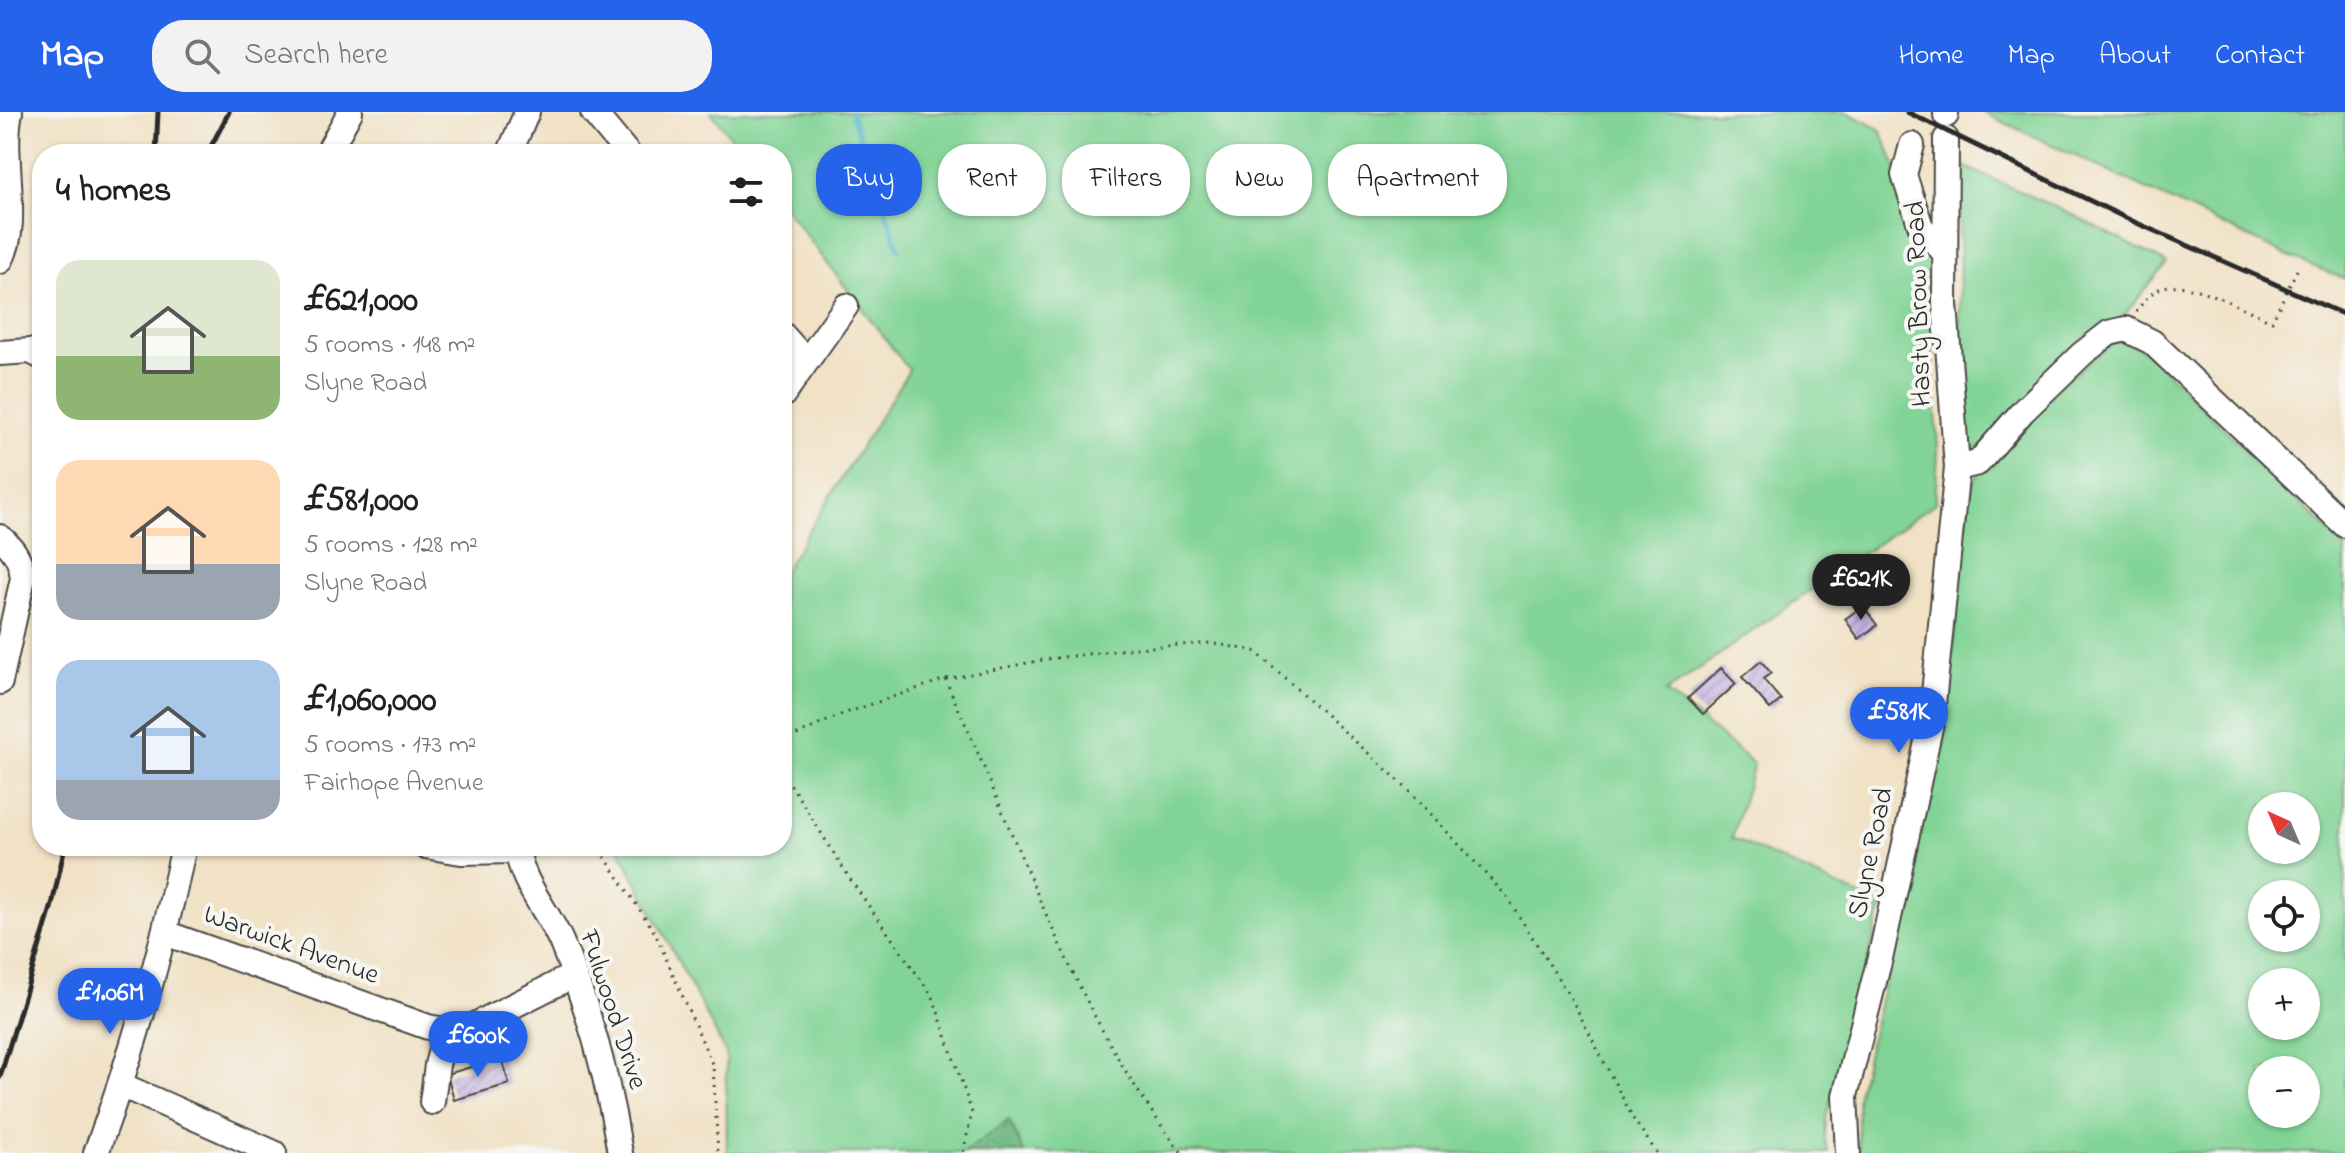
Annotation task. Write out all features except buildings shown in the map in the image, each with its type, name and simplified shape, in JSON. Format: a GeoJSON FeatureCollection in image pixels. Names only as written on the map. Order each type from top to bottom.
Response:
{"type":"FeatureCollection","features":[{"type":"Feature","properties":{"kind":"street"},"geometry":{"type":"LineString","coordinates":[[0,261],[8,248],[9,238],[4,179],[10,112]]}},
{"type":"Feature","properties":{"kind":"street"},"geometry":{"type":"LineString","coordinates":[[332,144],[350,112]]}},
{"type":"Feature","properties":{"kind":"street"},"geometry":{"type":"LineString","coordinates":[[513,144],[527,112]]}},
{"type":"Feature","properties":{"kind":"street"},"geometry":{"type":"LineString","coordinates":[[593,112],[620,144]]}},
{"type":"Feature","properties":{"kind":"street","name":"Hasty Brow Road"},"geometry":{"type":"LineString","coordinates":[[1946,122],[1945,304],[1957,468]]}},
{"type":"Feature","properties":{"kind":"street"},"geometry":{"type":"LineString","coordinates":[[1912,145],[1904,175],[1921,227],[1945,253]]}},
{"type":"Feature","properties":{"kind":"street"},"geometry":{"type":"LineString","coordinates":[[792,381],[846,306]]}},
{"type":"Feature","properties":{"kind":"street"},"geometry":{"type":"LineString","coordinates":[[1957,468],[1978,463],[2023,411],[2082,354],[2109,333],[2126,329],[2152,342],[2345,525]]}},
{"type":"Feature","properties":{"kind":"street"},"geometry":{"type":"LineString","coordinates":[[792,345],[806,361]]}},
{"type":"Feature","properties":{"kind":"street"},"geometry":{"type":"LineString","coordinates":[[0,353],[32,352]]}},
{"type":"Feature","properties":{"kind":"street","name":"Slyne Road"},"geometry":{"type":"LineString","coordinates":[[1848,1153],[1845,1096],[1882,950],[1931,723],[1957,468]]}},
{"type":"Feature","properties":{"kind":"street"},"geometry":{"type":"LineString","coordinates":[[0,537],[12,548],[21,565],[23,578],[0,682]]}},
{"type":"Feature","properties":{"kind":"street"},"geometry":{"type":"LineString","coordinates":[[96,1153],[121,1085],[165,933],[182,856]]}},
{"type":"Feature","properties":{"kind":"street","name":"Fulwood Drive"},"geometry":{"type":"LineString","coordinates":[[520,856],[537,899],[562,942],[574,975],[614,1113],[620,1153]]}},
{"type":"Feature","properties":{"kind":"street","name":"Warwick Avenue"},"geometry":{"type":"LineString","coordinates":[[165,933],[428,1027],[446,1030],[473,1026],[574,975]]}},
{"type":"Feature","properties":{"kind":"street"},"geometry":{"type":"LineString","coordinates":[[432,1102],[446,1030]]}},
{"type":"Feature","properties":{"kind":"street"},"geometry":{"type":"LineString","coordinates":[[121,1085],[246,1147],[274,1153]]}},
{"type":"Feature","properties":{"kind":"path"},"geometry":{"type":"LineString","coordinates":[[2126,329],[2148,295],[2166,286],[2190,287],[2272,321],[2299,266]]}},
{"type":"Feature","properties":{"kind":"path"},"geometry":{"type":"LineString","coordinates":[[792,737],[840,715],[945,679],[1048,659],[1135,648],[1211,643],[1255,651],[1407,788],[1507,897],[1573,1002],[1634,1120],[1657,1153]]}},
{"type":"Feature","properties":{"kind":"path"},"geometry":{"type":"LineString","coordinates":[[945,679],[986,766],[1050,924],[1096,1018],[1162,1127],[1182,1153]]}},
{"type":"Feature","properties":{"kind":"path"},"geometry":{"type":"LineString","coordinates":[[792,787],[852,882],[933,997],[972,1113],[963,1153]]}},
{"type":"Feature","properties":{"kind":"path"},"geometry":{"type":"LineString","coordinates":[[604,856],[655,933],[713,1066],[718,1153]]}},
{"type":"Feature","properties":{"kind":"green space"},"geometry":{"type":"Polygon","coordinates":[[[711,112],[1847,112],[1881,130],[1932,260],[1932,337],[1938,452],[1935,503],[1666,692],[1754,764],[1732,838],[1882,906],[1826,1118],[1825,1142],[1829,1153],[1024,1153],[1009,1120],[964,1153],[727,1153],[726,1053],[623,856],[792,856],[792,558],[909,370],[792,217],[792,144],[736,144],[711,112]]]}},
{"type":"Feature","properties":{"kind":"green space"},"geometry":{"type":"Polygon","coordinates":[[[1982,112],[2345,112],[2345,279],[2295,259],[1982,112]]]}},
{"type":"Feature","properties":{"kind":"green space"},"geometry":{"type":"Polygon","coordinates":[[[1959,164],[2075,216],[2167,263],[2121,319],[1978,449],[1967,451],[1960,328],[1959,164]]]}},
{"type":"Feature","properties":{"kind":"green space"},"geometry":{"type":"Polygon","coordinates":[[[2122,340],[2145,351],[2345,547],[2345,1153],[1859,1153],[1857,1098],[1946,721],[1967,500],[1974,479],[2054,391],[2109,345],[2122,340]]]}},
{"type":"Feature","properties":{"kind":"green space"},"geometry":{"type":"Polygon","coordinates":[[[1009,1120],[1024,1153],[964,1153],[1009,1120]]]}},
{"type":"Feature","properties":{"kind":"waterway"},"geometry":{"type":"LineString","coordinates":[[851,112],[899,249]]}},
{"type":"Feature","properties":{"kind":"railway"},"geometry":{"type":"LineString","coordinates":[[156,144],[158,112]]}},
{"type":"Feature","properties":{"kind":"railway"},"geometry":{"type":"LineString","coordinates":[[212,144],[229,112]]}},
{"type":"Feature","properties":{"kind":"railway"},"geometry":{"type":"LineString","coordinates":[[1907,112],[2130,220],[2345,315]]}},
{"type":"Feature","properties":{"kind":"railway"},"geometry":{"type":"LineString","coordinates":[[0,1077],[52,905],[63,856]]}}]}
